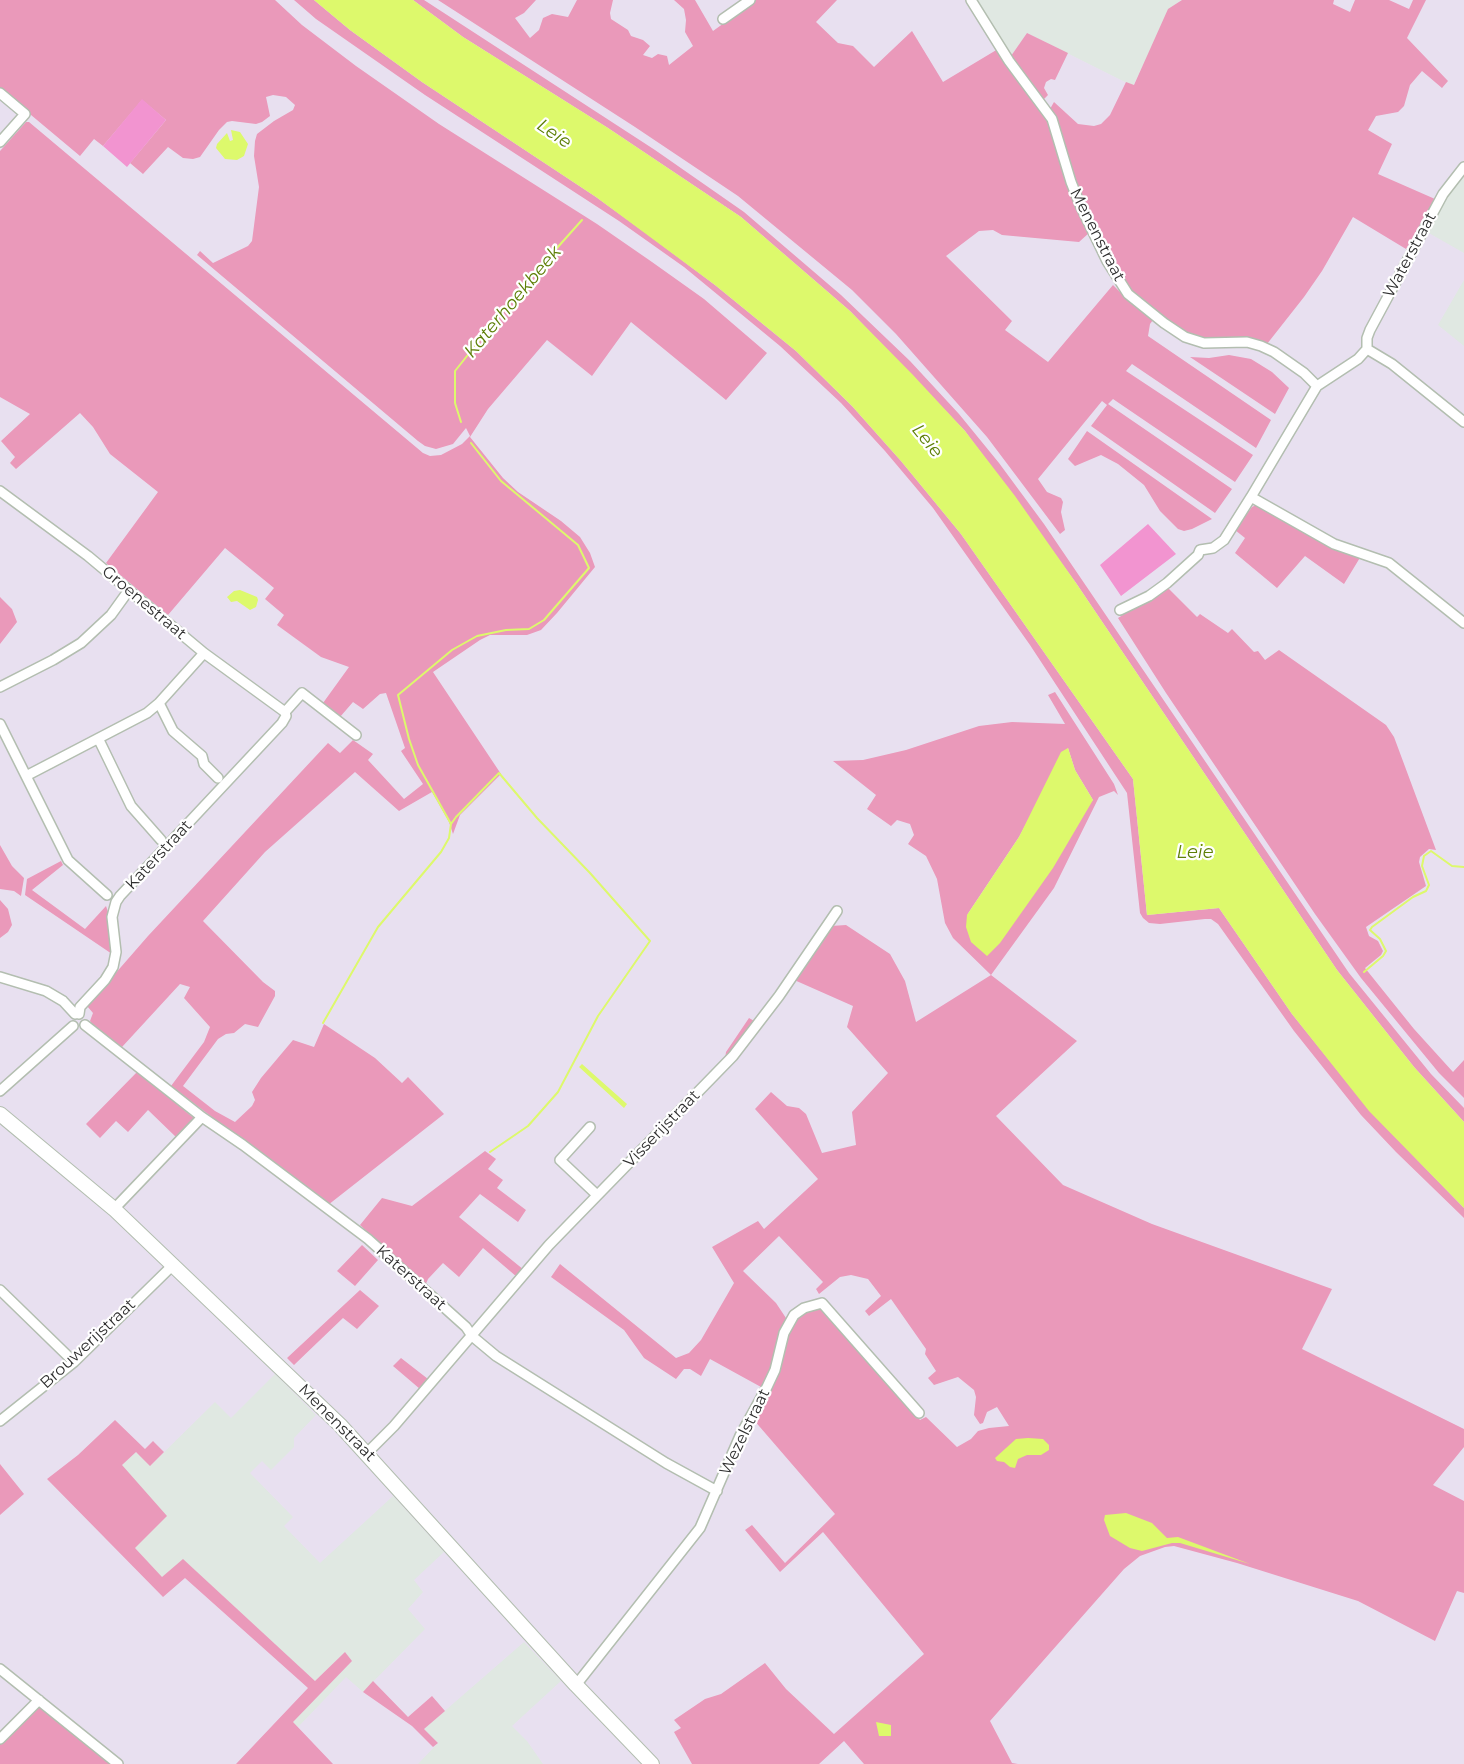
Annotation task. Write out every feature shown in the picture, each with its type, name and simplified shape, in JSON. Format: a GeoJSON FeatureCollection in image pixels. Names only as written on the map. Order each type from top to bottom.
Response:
{"type":"FeatureCollection","features":[{"type":"Feature","properties":{"kind":"main road","name":"Menenstraat"},"geometry":{"type":"LineString","coordinates":[[0,1114],[114,1209],[174,1264],[367,1453],[576,1686],[650,1762]]}},
{"type":"Feature","properties":{"kind":"street"},"geometry":{"type":"LineString","coordinates":[[723,19],[750,0]]}},
{"type":"Feature","properties":{"kind":"street","name":"Menenstraat"},"geometry":{"type":"LineString","coordinates":[[971,0],[1009,61],[1052,118],[1074,190],[1107,261],[1128,294],[1185,337],[1204,343],[1247,342],[1261,346],[1274,352],[1304,373],[1317,386]]}},
{"type":"Feature","properties":{"kind":"street"},"geometry":{"type":"LineString","coordinates":[[0,93],[24,114],[0,142]]}},
{"type":"Feature","properties":{"kind":"street","name":"Waterstraat"},"geometry":{"type":"LineString","coordinates":[[1367,349],[1367,338],[1375,320],[1443,194],[1464,167]]}},
{"type":"Feature","properties":{"kind":"street"},"geometry":{"type":"LineString","coordinates":[[1120,610],[1149,596],[1167,583],[1198,555],[1200,550],[1213,548],[1224,540],[1317,386],[1358,359],[1367,349],[1392,364],[1464,423]]}},
{"type":"Feature","properties":{"kind":"street","name":"Groenestraat"},"geometry":{"type":"LineString","coordinates":[[0,491],[88,556],[204,652],[286,714]]}},
{"type":"Feature","properties":{"kind":"street"},"geometry":{"type":"LineString","coordinates":[[1251,497],[1334,544],[1389,563],[1464,623]]}},
{"type":"Feature","properties":{"kind":"street"},"geometry":{"type":"LineString","coordinates":[[0,687],[81,643],[111,615],[129,590]]}},
{"type":"Feature","properties":{"kind":"street"},"geometry":{"type":"LineString","coordinates":[[26,776],[147,713],[159,703],[204,652]]}},
{"type":"Feature","properties":{"kind":"street","name":"Katerstraat"},"geometry":{"type":"LineString","coordinates":[[77,1014],[80,1007],[105,980],[113,967],[116,952],[112,923],[116,902],[282,723],[302,693],[356,735]]}},
{"type":"Feature","properties":{"kind":"street"},"geometry":{"type":"LineString","coordinates":[[159,703],[173,731],[202,756],[204,764],[218,778]]}},
{"type":"Feature","properties":{"kind":"street"},"geometry":{"type":"LineString","coordinates":[[0,724],[68,860],[107,895]]}},
{"type":"Feature","properties":{"kind":"street"},"geometry":{"type":"LineString","coordinates":[[99,740],[131,806],[161,840]]}},
{"type":"Feature","properties":{"kind":"street","name":"Visserijstraat"},"geometry":{"type":"LineString","coordinates":[[367,1453],[394,1426],[549,1245],[733,1056],[779,996],[837,911]]}},
{"type":"Feature","properties":{"kind":"street"},"geometry":{"type":"LineString","coordinates":[[0,977],[46,991],[63,1001],[86,1019],[86,1025],[79,1029],[73,1026],[71,1021],[77,1014]]}},
{"type":"Feature","properties":{"kind":"street","name":"Katerstraat"},"geometry":{"type":"LineString","coordinates":[[86,1025],[202,1117],[368,1239],[466,1327],[472,1336]]}},
{"type":"Feature","properties":{"kind":"street"},"geometry":{"type":"LineString","coordinates":[[0,1091],[73,1026]]}},
{"type":"Feature","properties":{"kind":"street"},"geometry":{"type":"LineString","coordinates":[[114,1209],[202,1117]]}},
{"type":"Feature","properties":{"kind":"street"},"geometry":{"type":"LineString","coordinates":[[590,1127],[560,1160],[597,1195]]}},
{"type":"Feature","properties":{"kind":"street","name":"Brouwerijstraat"},"geometry":{"type":"LineString","coordinates":[[0,1421],[74,1362],[174,1264]]}},
{"type":"Feature","properties":{"kind":"street"},"geometry":{"type":"LineString","coordinates":[[0,1290],[74,1362]]}},
{"type":"Feature","properties":{"kind":"street","name":"Wezelstraat"},"geometry":{"type":"LineString","coordinates":[[576,1686],[700,1528],[740,1436],[771,1378],[779,1346],[794,1315],[814,1304],[822,1303],[919,1413]]}},
{"type":"Feature","properties":{"kind":"street"},"geometry":{"type":"LineString","coordinates":[[472,1336],[496,1356],[666,1462],[717,1491]]}},
{"type":"Feature","properties":{"kind":"street"},"geometry":{"type":"LineString","coordinates":[[0,1669],[118,1764]]}},
{"type":"Feature","properties":{"kind":"street"},"geometry":{"type":"LineString","coordinates":[[0,1739],[39,1700]]}},
{"type":"Feature","properties":{"kind":"shaded area"},"geometry":{"type":"Polygon","coordinates":[[[0,0],[275,0],[302,25],[356,66],[439,124],[597,224],[704,299],[767,353],[726,400],[631,322],[592,376],[547,340],[488,409],[470,437],[503,478],[518,492],[580,537],[595,567],[541,630],[527,635],[490,635],[433,672],[501,774],[460,815],[453,834],[432,792],[399,811],[355,772],[265,852],[203,921],[263,982],[275,991],[275,996],[258,1027],[245,1024],[234,1033],[226,1034],[218,1039],[183,1086],[215,1111],[235,1122],[252,1106],[255,1100],[252,1092],[293,1040],[314,1047],[324,1024],[375,1058],[402,1083],[408,1077],[444,1114],[328,1205],[171,1086],[204,1042],[210,1027],[184,998],[190,987],[180,984],[122,1047],[94,1027],[90,1021],[93,1013],[87,1006],[148,936],[328,743],[340,753],[353,740],[373,754],[368,760],[404,799],[423,784],[401,751],[405,748],[386,693],[380,694],[363,709],[353,702],[340,717],[323,703],[349,667],[321,657],[277,625],[284,615],[265,599],[274,588],[225,548],[168,615],[106,563],[158,492],[110,454],[93,427],[80,413],[16,469],[10,463],[15,457],[1,441],[30,414],[0,397],[0,151],[26,122],[29,122],[423,453],[430,456],[441,455],[462,444],[470,436],[466,428],[453,444],[436,449],[425,446],[197,255],[200,251],[213,263],[248,246],[252,241],[259,187],[254,156],[257,134],[293,110],[295,105],[286,97],[273,95],[266,97],[270,116],[262,122],[256,124],[227,122],[200,157],[193,159],[183,158],[168,147],[143,174],[130,163],[166,120],[142,100],[103,146],[94,139],[80,156],[0,89],[0,0]]]}},
{"type":"Feature","properties":{"kind":"shaded area"},"geometry":{"type":"Polygon","coordinates":[[[294,0],[314,0],[350,30],[422,82],[596,197],[647,234],[715,285],[796,351],[852,406],[961,534],[1133,779],[1147,915],[1219,908],[1292,1014],[1370,1111],[1464,1208],[1464,1218],[1361,1115],[1294,1031],[1218,924],[1211,919],[1205,919],[1160,924],[1149,923],[1143,918],[1140,913],[1127,793],[1030,645],[933,508],[841,403],[780,346],[684,267],[619,221],[425,95],[316,19],[294,0]]]}},
{"type":"Feature","properties":{"kind":"shaded area"},"geometry":{"type":"Polygon","coordinates":[[[413,0],[424,0],[655,150],[744,212],[841,295],[910,361],[959,414],[1044,524],[1349,973],[1431,1074],[1464,1108],[1464,1122],[1414,1067],[1337,970],[1076,583],[965,431],[850,311],[741,217],[608,128],[463,37],[413,0]]]}},
{"type":"Feature","properties":{"kind":"shaded area"},"geometry":{"type":"Polygon","coordinates":[[[438,0],[536,0],[524,13],[515,18],[530,38],[539,30],[543,18],[552,14],[568,17],[577,0],[613,0],[611,19],[628,30],[631,36],[643,40],[650,46],[643,55],[652,58],[658,54],[667,56],[669,65],[693,46],[685,32],[684,9],[674,0],[695,0],[713,31],[756,0],[837,0],[816,22],[838,43],[853,46],[874,67],[912,31],[943,82],[998,49],[1048,118],[1089,233],[1079,242],[1002,235],[993,230],[979,231],[946,256],[1012,321],[1005,330],[1048,362],[1113,285],[1153,320],[1148,336],[1271,420],[1256,448],[1132,364],[1126,371],[1253,455],[1235,482],[1113,399],[1108,404],[1232,489],[1215,513],[1091,426],[1107,405],[1102,401],[1038,479],[1047,492],[1061,498],[1063,502],[1061,512],[1065,530],[1060,534],[987,437],[896,334],[852,290],[738,196],[438,0]]]}},
{"type":"Feature","properties":{"kind":"shaded area"},"geometry":{"type":"Polygon","coordinates":[[[976,0],[1182,0],[1178,2],[1150,51],[1133,86],[1027,33],[1011,56],[976,0]]]}},
{"type":"Feature","properties":{"kind":"shaded area"},"geometry":{"type":"Polygon","coordinates":[[[1182,0],[1334,0],[1333,4],[1350,12],[1355,0],[1389,0],[1409,9],[1413,0],[1426,0],[1407,38],[1448,81],[1442,88],[1422,71],[1410,85],[1404,106],[1398,112],[1376,116],[1368,130],[1392,144],[1378,174],[1435,199],[1406,249],[1353,217],[1322,271],[1267,344],[1249,338],[1211,340],[1188,335],[1144,305],[1115,270],[1075,184],[1058,122],[1050,109],[1054,102],[1078,124],[1094,126],[1101,124],[1110,115],[1126,82],[1134,85],[1168,9],[1182,0]]]}},
{"type":"Feature","properties":{"kind":"shaded area"},"geometry":{"type":"Polygon","coordinates":[[[1027,33],[1068,53],[1055,80],[1051,79],[1046,82],[1044,88],[1048,95],[1043,100],[1011,56],[1027,33]]]}},
{"type":"Feature","properties":{"kind":"shaded area"},"geometry":{"type":"Polygon","coordinates":[[[142,99],[166,120],[127,167],[103,146],[142,99]]]}},
{"type":"Feature","properties":{"kind":"shaded area"},"geometry":{"type":"Polygon","coordinates":[[[1464,174],[1464,253],[1427,232],[1447,197],[1464,174]]]}},
{"type":"Feature","properties":{"kind":"shaded area"},"geometry":{"type":"Polygon","coordinates":[[[1464,280],[1464,346],[1438,325],[1464,280]]]}},
{"type":"Feature","properties":{"kind":"shaded area"},"geometry":{"type":"Polygon","coordinates":[[[1229,355],[1251,359],[1272,372],[1289,388],[1275,414],[1190,357],[1209,358],[1229,355]]]}},
{"type":"Feature","properties":{"kind":"shaded area"},"geometry":{"type":"Polygon","coordinates":[[[1087,431],[1212,519],[1192,529],[1184,531],[1178,529],[1160,511],[1144,485],[1118,464],[1101,455],[1075,466],[1068,459],[1087,431]]]}},
{"type":"Feature","properties":{"kind":"shaded area"},"geometry":{"type":"Polygon","coordinates":[[[1256,505],[1361,556],[1344,584],[1305,556],[1277,588],[1235,553],[1245,538],[1235,530],[1256,505]]]}},
{"type":"Feature","properties":{"kind":"shaded area"},"geometry":{"type":"Polygon","coordinates":[[[1148,524],[1176,554],[1121,596],[1100,565],[1148,524]]]}},
{"type":"Feature","properties":{"kind":"shaded area"},"geometry":{"type":"Polygon","coordinates":[[[1167,587],[1197,617],[1200,614],[1228,633],[1232,629],[1265,660],[1279,650],[1386,725],[1394,737],[1436,850],[1429,849],[1420,857],[1419,862],[1426,886],[1366,927],[1369,936],[1378,941],[1383,951],[1365,968],[1414,1029],[1453,1072],[1464,1060],[1464,1098],[1439,1073],[1361,978],[1315,914],[1118,618],[1167,587]]]}},
{"type":"Feature","properties":{"kind":"shaded area"},"geometry":{"type":"Polygon","coordinates":[[[0,597],[12,609],[17,622],[0,644],[0,597]]]}},
{"type":"Feature","properties":{"kind":"shaded area"},"geometry":{"type":"Polygon","coordinates":[[[1055,692],[1114,784],[1118,795],[1114,791],[1099,797],[1054,888],[991,975],[953,938],[945,923],[937,879],[926,856],[908,844],[914,835],[910,824],[897,820],[891,826],[867,809],[876,795],[833,761],[863,760],[906,750],[979,726],[1012,722],[1065,724],[1048,695],[1055,692]],[[1068,748],[1019,837],[967,915],[1093,800],[1075,770],[1068,748]]]}},
{"type":"Feature","properties":{"kind":"shaded area"},"geometry":{"type":"Polygon","coordinates":[[[0,845],[12,866],[24,878],[21,896],[14,891],[0,889],[0,845]]]}},
{"type":"Feature","properties":{"kind":"shaded area"},"geometry":{"type":"Polygon","coordinates":[[[61,861],[63,865],[32,890],[85,929],[106,906],[109,915],[112,954],[25,895],[27,879],[61,861]]]}},
{"type":"Feature","properties":{"kind":"shaded area"},"geometry":{"type":"Polygon","coordinates":[[[0,900],[8,909],[12,925],[8,932],[0,938],[0,900]]]}},
{"type":"Feature","properties":{"kind":"shaded area"},"geometry":{"type":"Polygon","coordinates":[[[846,925],[890,954],[905,981],[916,1022],[991,975],[1077,1041],[996,1116],[1063,1185],[1152,1224],[1332,1289],[1302,1349],[1464,1429],[1464,1447],[1433,1485],[1464,1501],[1464,1593],[1457,1591],[1435,1641],[1358,1601],[1237,1563],[1174,1546],[1165,1547],[1140,1556],[1124,1569],[990,1721],[1012,1763],[1018,1764],[864,1764],[844,1741],[819,1764],[692,1764],[674,1732],[681,1728],[674,1720],[705,1699],[721,1694],[765,1663],[786,1689],[834,1734],[924,1654],[823,1532],[780,1572],[745,1530],[752,1525],[785,1563],[835,1514],[753,1419],[782,1345],[797,1318],[820,1305],[825,1309],[920,1420],[926,1417],[957,1447],[971,1439],[978,1431],[1009,1426],[997,1407],[987,1412],[983,1423],[980,1424],[974,1415],[976,1397],[974,1390],[958,1377],[934,1385],[928,1378],[936,1371],[925,1354],[926,1349],[891,1299],[869,1316],[865,1311],[881,1296],[868,1279],[851,1275],[840,1277],[819,1294],[816,1289],[823,1282],[779,1236],[743,1271],[776,1303],[786,1318],[767,1380],[761,1387],[710,1359],[701,1376],[690,1369],[684,1369],[676,1379],[644,1358],[624,1330],[551,1277],[560,1264],[676,1358],[689,1353],[701,1340],[734,1283],[712,1247],[758,1221],[764,1229],[818,1179],[755,1109],[771,1092],[787,1106],[799,1108],[806,1114],[822,1153],[856,1145],[852,1112],[888,1073],[847,1027],[853,1006],[792,979],[831,926],[846,925]]]}},
{"type":"Feature","properties":{"kind":"shaded area"},"geometry":{"type":"Polygon","coordinates":[[[749,1018],[756,1022],[725,1059],[726,1052],[749,1018]]]}},
{"type":"Feature","properties":{"kind":"shaded area"},"geometry":{"type":"Polygon","coordinates":[[[137,1072],[195,1119],[177,1138],[148,1110],[128,1132],[116,1121],[100,1138],[86,1124],[137,1072]]]}},
{"type":"Feature","properties":{"kind":"shaded area"},"geometry":{"type":"Polygon","coordinates":[[[485,1151],[496,1159],[488,1169],[503,1180],[497,1188],[526,1210],[518,1222],[480,1194],[459,1217],[524,1270],[517,1277],[483,1248],[459,1277],[443,1263],[428,1279],[425,1286],[360,1225],[382,1198],[412,1206],[485,1151]]]}},
{"type":"Feature","properties":{"kind":"shaded area"},"geometry":{"type":"Polygon","coordinates":[[[362,1245],[378,1260],[355,1286],[337,1271],[362,1245]]]}},
{"type":"Feature","properties":{"kind":"shaded area"},"geometry":{"type":"Polygon","coordinates":[[[360,1290],[379,1306],[357,1329],[343,1318],[294,1365],[287,1358],[360,1290]]]}},
{"type":"Feature","properties":{"kind":"shaded area"},"geometry":{"type":"Polygon","coordinates":[[[401,1358],[428,1379],[420,1389],[393,1366],[401,1358]]]}},
{"type":"Feature","properties":{"kind":"shaded area"},"geometry":{"type":"Polygon","coordinates":[[[275,1374],[316,1415],[294,1438],[294,1447],[271,1470],[262,1461],[250,1473],[293,1517],[284,1526],[320,1563],[393,1496],[444,1552],[414,1580],[423,1592],[408,1609],[425,1629],[363,1692],[346,1677],[298,1727],[292,1722],[352,1661],[345,1652],[315,1681],[183,1560],[162,1578],[135,1548],[122,1465],[136,1452],[151,1465],[215,1402],[231,1418],[275,1374]]]}},
{"type":"Feature","properties":{"kind":"shaded area"},"geometry":{"type":"Polygon","coordinates":[[[115,1420],[145,1449],[153,1441],[164,1452],[150,1466],[136,1452],[122,1465],[167,1516],[135,1548],[162,1577],[183,1559],[315,1681],[345,1652],[352,1661],[293,1722],[333,1764],[236,1764],[308,1688],[185,1578],[163,1597],[47,1479],[78,1455],[115,1420]]]}},
{"type":"Feature","properties":{"kind":"shaded area"},"geometry":{"type":"Polygon","coordinates":[[[0,1464],[24,1494],[0,1515],[0,1464]]]}},
{"type":"Feature","properties":{"kind":"shaded area"},"geometry":{"type":"Polygon","coordinates":[[[524,1642],[561,1681],[512,1726],[527,1741],[543,1764],[418,1764],[438,1743],[424,1729],[524,1642]]]}},
{"type":"Feature","properties":{"kind":"shaded area"},"geometry":{"type":"Polygon","coordinates":[[[373,1681],[408,1717],[432,1696],[445,1711],[424,1729],[438,1743],[433,1747],[412,1726],[363,1692],[373,1681]]]}},
{"type":"Feature","properties":{"kind":"shaded area"},"geometry":{"type":"Polygon","coordinates":[[[40,1707],[113,1764],[0,1764],[0,1744],[35,1709],[40,1707]]]}},
{"type":"Feature","properties":{"kind":"water","name":"Leie"},"geometry":{"type":"Polygon","coordinates":[[[314,0],[413,0],[463,37],[608,128],[741,217],[850,311],[913,375],[965,431],[1015,496],[1337,970],[1414,1067],[1464,1122],[1464,1208],[1369,1111],[1292,1014],[1219,908],[1147,915],[1133,779],[961,534],[852,406],[796,351],[715,285],[596,197],[422,82],[350,30],[314,0]]]}},
{"type":"Feature","properties":{"kind":"water"},"geometry":{"type":"Polygon","coordinates":[[[231,130],[240,132],[248,144],[244,156],[237,160],[225,159],[216,148],[227,133],[230,141],[233,140],[231,130]]]}},
{"type":"Feature","properties":{"kind":"water"},"geometry":{"type":"Polygon","coordinates":[[[240,590],[257,597],[256,607],[250,610],[237,601],[231,602],[227,597],[234,591],[240,590]]]}},
{"type":"Feature","properties":{"kind":"water"},"geometry":{"type":"Polygon","coordinates":[[[1068,748],[1075,770],[1093,800],[1053,868],[1000,943],[987,956],[971,942],[966,927],[967,915],[1019,837],[1061,752],[1068,748]]]}},
{"type":"Feature","properties":{"kind":"water"},"geometry":{"type":"Polygon","coordinates":[[[582,1064],[627,1104],[624,1108],[579,1067],[582,1064]]]}},
{"type":"Feature","properties":{"kind":"water"},"geometry":{"type":"Polygon","coordinates":[[[1016,1439],[1043,1439],[1049,1445],[1049,1450],[1041,1455],[1027,1455],[1018,1459],[1015,1468],[997,1461],[995,1458],[1016,1439]]]}},
{"type":"Feature","properties":{"kind":"water"},"geometry":{"type":"Polygon","coordinates":[[[1126,1513],[1152,1523],[1167,1538],[1178,1537],[1250,1564],[1180,1543],[1142,1551],[1130,1548],[1110,1536],[1104,1520],[1105,1515],[1126,1513]]]}},
{"type":"Feature","properties":{"kind":"water"},"geometry":{"type":"Polygon","coordinates":[[[876,1722],[891,1725],[891,1736],[879,1736],[876,1722]]]}},
{"type":"Feature","properties":{"kind":"waterway","name":"Katerhoekbeek"},"geometry":{"type":"LineString","coordinates":[[461,422],[455,403],[455,371],[523,286],[582,220]]}},
{"type":"Feature","properties":{"kind":"waterway","name":"Katerhoekbeek"},"geometry":{"type":"LineString","coordinates":[[323,1023],[378,927],[441,852],[449,838],[451,824],[418,765],[398,695],[452,650],[477,636],[506,630],[529,629],[544,620],[589,568],[578,545],[501,481],[471,443]]}},
{"type":"Feature","properties":{"kind":"waterway"},"geometry":{"type":"LineString","coordinates":[[451,824],[499,773],[537,818],[590,873],[650,941],[598,1016],[558,1092],[528,1126],[490,1152]]}},
{"type":"Feature","properties":{"kind":"waterway"},"geometry":{"type":"LineString","coordinates":[[1364,972],[1386,951],[1380,939],[1370,930],[1372,927],[1413,897],[1426,891],[1429,885],[1422,866],[1424,856],[1431,851],[1452,866],[1464,867]]}}]}
